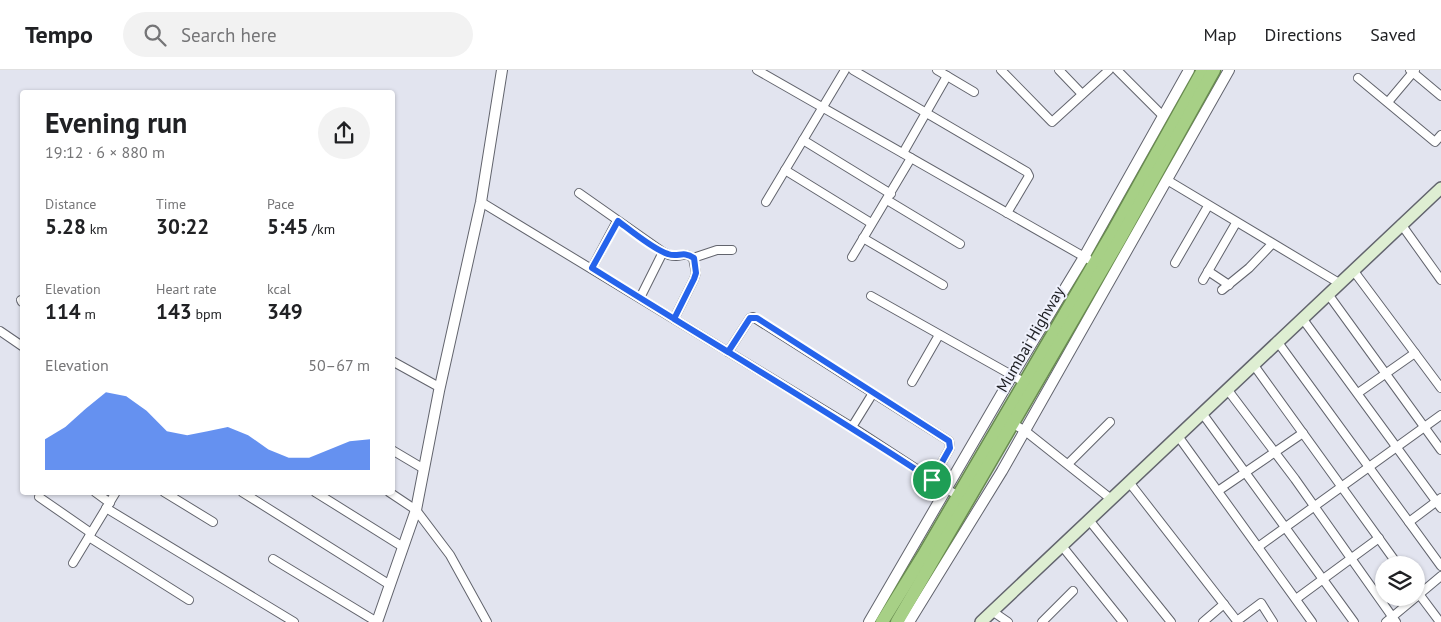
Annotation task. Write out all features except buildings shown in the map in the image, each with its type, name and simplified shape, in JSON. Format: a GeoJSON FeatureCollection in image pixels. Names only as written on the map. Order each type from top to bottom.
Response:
{"type":"FeatureCollection","features":[{"type":"Feature","properties":{"kind":"highway","name":"Mumbai Highway"},"geometry":{"type":"LineString","coordinates":[[882,622],[923,556],[1024,382],[1089,260],[1175,106],[1203,70]]}},
{"type":"Feature","properties":{"kind":"highway","name":"Mumbai Highway"},"geometry":{"type":"LineString","coordinates":[[898,622],[1019,427],[1214,70]]}},
{"type":"Feature","properties":{"kind":"main road"},"geometry":{"type":"LineString","coordinates":[[981,622],[1441,188]]}},
{"type":"Feature","properties":{"kind":"street"},"geometry":{"type":"LineString","coordinates":[[273,559],[377,622],[416,510],[440,387],[481,202],[502,70]]}},
{"type":"Feature","properties":{"kind":"street"},"geometry":{"type":"LineString","coordinates":[[757,70],[1089,260]]}},
{"type":"Feature","properties":{"kind":"street"},"geometry":{"type":"LineString","coordinates":[[766,202],[845,70]]}},
{"type":"Feature","properties":{"kind":"street"},"geometry":{"type":"LineString","coordinates":[[853,70],[1027,172],[1029,176],[1007,213]]}},
{"type":"Feature","properties":{"kind":"street"},"geometry":{"type":"LineString","coordinates":[[937,70],[974,92]]}},
{"type":"Feature","properties":{"kind":"street"},"geometry":{"type":"LineString","coordinates":[[1001,70],[1052,122],[1109,70]]}},
{"type":"Feature","properties":{"kind":"street"},"geometry":{"type":"LineString","coordinates":[[1059,70],[1082,94]]}},
{"type":"Feature","properties":{"kind":"street"},"geometry":{"type":"LineString","coordinates":[[1116,70],[1163,116]]}},
{"type":"Feature","properties":{"kind":"street"},"geometry":{"type":"LineString","coordinates":[[868,622],[1012,376],[1089,260],[1163,116],[1175,106],[1189,70]]}},
{"type":"Feature","properties":{"kind":"street"},"geometry":{"type":"LineString","coordinates":[[908,622],[1002,471],[1019,427],[1167,180],[1229,70]]}},
{"type":"Feature","properties":{"kind":"street"},"geometry":{"type":"LineString","coordinates":[[1388,102],[1413,71],[1441,96]]}},
{"type":"Feature","properties":{"kind":"street"},"geometry":{"type":"LineString","coordinates":[[903,153],[947,76]]}},
{"type":"Feature","properties":{"kind":"street"},"geometry":{"type":"LineString","coordinates":[[1358,78],[1435,142],[1441,135]]}},
{"type":"Feature","properties":{"kind":"street"},"geometry":{"type":"LineString","coordinates":[[803,140],[960,244]]}},
{"type":"Feature","properties":{"kind":"street"},"geometry":{"type":"LineString","coordinates":[[852,257],[911,158]]}},
{"type":"Feature","properties":{"kind":"street"},"geometry":{"type":"LineString","coordinates":[[785,170],[871,223]]}},
{"type":"Feature","properties":{"kind":"street"},"geometry":{"type":"LineString","coordinates":[[1167,180],[1339,283]]}},
{"type":"Feature","properties":{"kind":"street"},"geometry":{"type":"LineString","coordinates":[[579,192],[662,252],[677,256],[683,253],[694,258],[716,250],[732,250]]}},
{"type":"Feature","properties":{"kind":"street"},"geometry":{"type":"LineString","coordinates":[[481,202],[852,427],[958,496]]}},
{"type":"Feature","properties":{"kind":"street"},"geometry":{"type":"LineString","coordinates":[[1175,264],[1208,206]]}},
{"type":"Feature","properties":{"kind":"street"},"geometry":{"type":"LineString","coordinates":[[592,268],[618,221]]}},
{"type":"Feature","properties":{"kind":"street"},"geometry":{"type":"LineString","coordinates":[[1203,280],[1236,223]]}},
{"type":"Feature","properties":{"kind":"street"},"geometry":{"type":"LineString","coordinates":[[1401,224],[1441,280]]}},
{"type":"Feature","properties":{"kind":"street"},"geometry":{"type":"LineString","coordinates":[[863,238],[943,285]]}},
{"type":"Feature","properties":{"kind":"street"},"geometry":{"type":"LineString","coordinates":[[1208,271],[1226,288],[1272,244]]}},
{"type":"Feature","properties":{"kind":"street"},"geometry":{"type":"LineString","coordinates":[[640,298],[662,252]]}},
{"type":"Feature","properties":{"kind":"street"},"geometry":{"type":"LineString","coordinates":[[674,319],[696,273],[694,258]]}},
{"type":"Feature","properties":{"kind":"street"},"geometry":{"type":"LineString","coordinates":[[1353,270],[1441,388]]}},
{"type":"Feature","properties":{"kind":"street"},"geometry":{"type":"LineString","coordinates":[[1328,294],[1441,450]]}},
{"type":"Feature","properties":{"kind":"street"},"geometry":{"type":"LineString","coordinates":[[871,296],[1024,382]]}},
{"type":"Feature","properties":{"kind":"street"},"geometry":{"type":"LineString","coordinates":[[728,352],[750,318],[754,317],[949,441],[950,448],[932,480]]}},
{"type":"Feature","properties":{"kind":"street"},"geometry":{"type":"LineString","coordinates":[[1302,318],[1440,502],[1409,522]]}},
{"type":"Feature","properties":{"kind":"street"},"geometry":{"type":"LineString","coordinates":[[0,331],[20,345]]}},
{"type":"Feature","properties":{"kind":"street"},"geometry":{"type":"LineString","coordinates":[[912,382],[939,335]]}},
{"type":"Feature","properties":{"kind":"street"},"geometry":{"type":"LineString","coordinates":[[1278,341],[1441,566]]}},
{"type":"Feature","properties":{"kind":"street"},"geometry":{"type":"LineString","coordinates":[[1358,393],[1415,353]]}},
{"type":"Feature","properties":{"kind":"street"},"geometry":{"type":"LineString","coordinates":[[395,363],[440,387]]}},
{"type":"Feature","properties":{"kind":"street"},"geometry":{"type":"LineString","coordinates":[[1253,364],[1392,556]]}},
{"type":"Feature","properties":{"kind":"street"},"geometry":{"type":"LineString","coordinates":[[1227,389],[1314,506],[1392,620],[1405,606]]}},
{"type":"Feature","properties":{"kind":"street"},"geometry":{"type":"LineString","coordinates":[[852,427],[873,393]]}},
{"type":"Feature","properties":{"kind":"street"},"geometry":{"type":"LineString","coordinates":[[1202,413],[1354,622]]}},
{"type":"Feature","properties":{"kind":"street"},"geometry":{"type":"LineString","coordinates":[[1258,546],[1441,415]]}},
{"type":"Feature","properties":{"kind":"street"},"geometry":{"type":"LineString","coordinates":[[1068,464],[1110,422]]}},
{"type":"Feature","properties":{"kind":"street"},"geometry":{"type":"LineString","coordinates":[[1019,427],[1111,499]]}},
{"type":"Feature","properties":{"kind":"street"},"geometry":{"type":"LineString","coordinates":[[1218,491],[1303,433]]}},
{"type":"Feature","properties":{"kind":"street"},"geometry":{"type":"LineString","coordinates":[[1178,436],[1312,622]]}},
{"type":"Feature","properties":{"kind":"street"},"geometry":{"type":"LineString","coordinates":[[395,452],[424,469]]}},
{"type":"Feature","properties":{"kind":"street"},"geometry":{"type":"LineString","coordinates":[[1129,482],[1237,621],[1261,604],[1273,622]]}},
{"type":"Feature","properties":{"kind":"street"},"geometry":{"type":"LineString","coordinates":[[98,495],[108,505],[294,622]]}},
{"type":"Feature","properties":{"kind":"street"},"geometry":{"type":"LineString","coordinates":[[73,563],[114,495]]}},
{"type":"Feature","properties":{"kind":"street"},"geometry":{"type":"LineString","coordinates":[[169,495],[213,522]]}},
{"type":"Feature","properties":{"kind":"street"},"geometry":{"type":"LineString","coordinates":[[247,495],[390,585]]}},
{"type":"Feature","properties":{"kind":"street"},"geometry":{"type":"LineString","coordinates":[[320,495],[403,547]]}},
{"type":"Feature","properties":{"kind":"street"},"geometry":{"type":"LineString","coordinates":[[394,495],[416,510],[450,556],[486,622]]}},
{"type":"Feature","properties":{"kind":"street"},"geometry":{"type":"LineString","coordinates":[[39,497],[90,535],[189,600]]}},
{"type":"Feature","properties":{"kind":"street"},"geometry":{"type":"LineString","coordinates":[[1089,520],[1171,622]]}},
{"type":"Feature","properties":{"kind":"street"},"geometry":{"type":"LineString","coordinates":[[1296,599],[1379,538]]}},
{"type":"Feature","properties":{"kind":"street"},"geometry":{"type":"LineString","coordinates":[[1062,546],[1123,622]]}},
{"type":"Feature","properties":{"kind":"street"},"geometry":{"type":"LineString","coordinates":[[1425,588],[1441,576]]}},
{"type":"Feature","properties":{"kind":"street"},"geometry":{"type":"LineString","coordinates":[[1042,622],[1073,591]]}},
{"type":"Feature","properties":{"kind":"street"},"geometry":{"type":"LineString","coordinates":[[1203,622],[1224,604]]}},
{"type":"Feature","properties":{"kind":"street"},"geometry":{"type":"LineString","coordinates":[[1425,604],[1440,622]]}},
{"type":"Feature","properties":{"kind":"street"},"geometry":{"type":"LineString","coordinates":[[992,611],[1008,622]]}},
{"type":"Feature","properties":{"kind":"route"},"geometry":{"type":"LineString","coordinates":[[932,480],[852,427],[728,352],[640,298],[592,268],[618,221],[668,255],[677,256],[683,253],[694,258],[696,273],[691,287],[674,319],[728,352],[750,318],[757,318],[949,441],[950,448],[932,480]]}}]}
